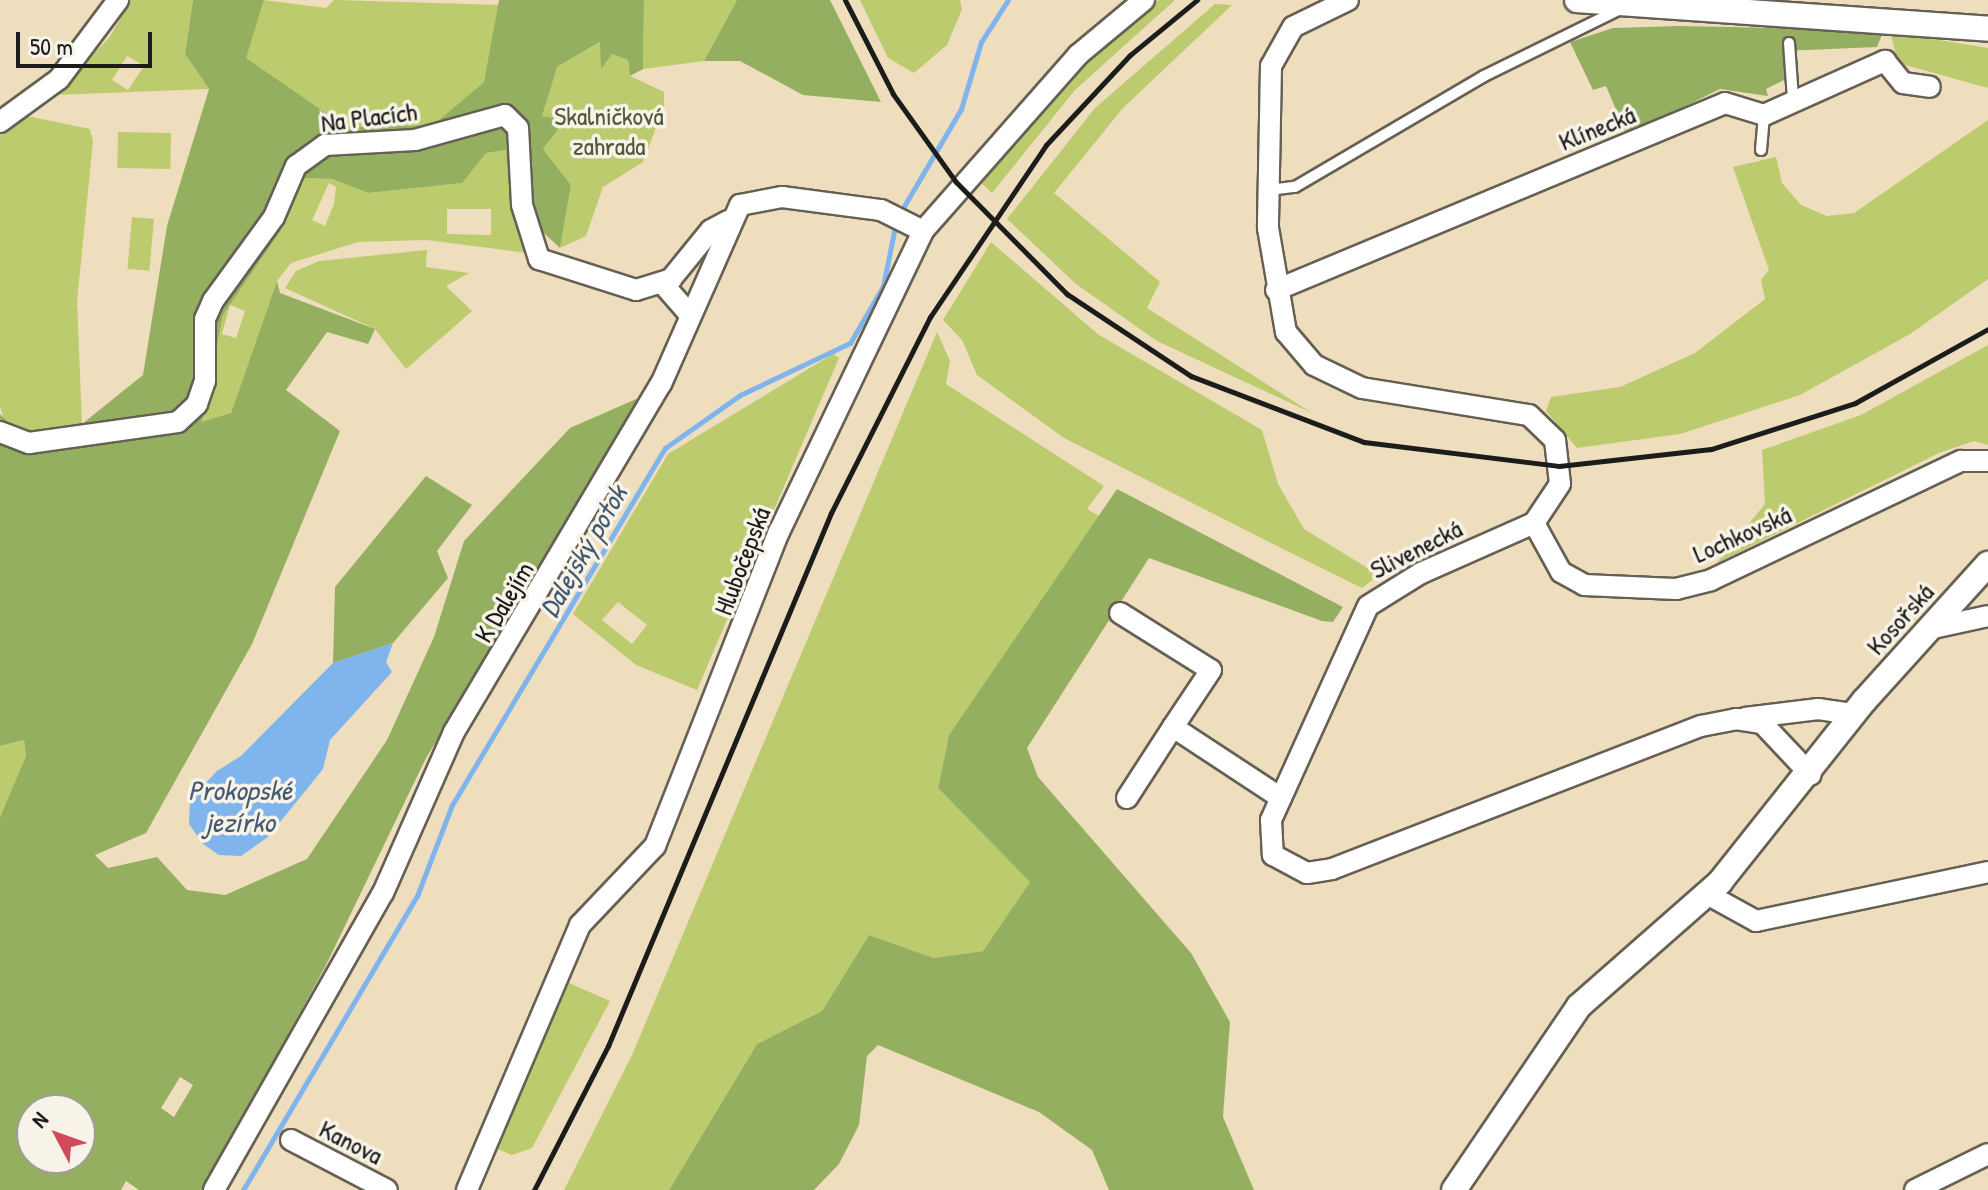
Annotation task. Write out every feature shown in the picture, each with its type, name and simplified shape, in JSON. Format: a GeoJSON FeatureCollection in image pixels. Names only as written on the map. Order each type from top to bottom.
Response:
{"type":"FeatureCollection","features":[{"type":"Feature","properties":{"kind":"street"},"geometry":{"type":"LineString","coordinates":[[0,122],[59,79],[118,0]]}},
{"type":"Feature","properties":{"kind":"street","name":"Hlubočepská"},"geometry":{"type":"LineString","coordinates":[[467,1190],[580,925],[655,846],[779,532],[914,227],[1078,55],[1144,0]]}},
{"type":"Feature","properties":{"kind":"street"},"geometry":{"type":"LineString","coordinates":[[1348,0],[1300,22],[1279,44],[1271,66],[1269,190],[1276,290],[1298,351],[1336,378],[1512,407],[1545,427],[1557,448],[1560,484],[1534,523]]}},
{"type":"Feature","properties":{"kind":"street"},"geometry":{"type":"LineString","coordinates":[[1577,0],[1626,7],[1988,29]]}},
{"type":"Feature","properties":{"kind":"street"},"geometry":{"type":"LineString","coordinates":[[1764,115],[1793,99],[1885,61],[1903,83],[1930,87]]}},
{"type":"Feature","properties":{"kind":"street","name":"Klínecká"},"geometry":{"type":"LineString","coordinates":[[1276,290],[1725,103],[1764,115]]}},
{"type":"Feature","properties":{"kind":"street","name":"Na Placích"},"geometry":{"type":"LineString","coordinates":[[0,432],[29,443],[178,422],[197,404],[205,381],[205,319],[213,301],[274,217],[296,166],[325,145],[415,140],[505,115],[518,128],[522,205],[539,259],[622,287],[663,284]]}},
{"type":"Feature","properties":{"kind":"street"},"geometry":{"type":"LineString","coordinates":[[690,315],[663,284],[728,221],[740,205],[758,198],[881,210],[914,227]]}},
{"type":"Feature","properties":{"kind":"street","name":"K Dalejím"},"geometry":{"type":"LineString","coordinates":[[214,1190],[383,893],[454,732],[659,387],[728,221]]}},
{"type":"Feature","properties":{"kind":"street","name":"Lochkovská"},"geometry":{"type":"LineString","coordinates":[[1534,523],[1561,572],[1584,585],[1676,589],[1711,580],[1961,461],[1988,461]]}},
{"type":"Feature","properties":{"kind":"street","name":"Slivenecká"},"geometry":{"type":"LineString","coordinates":[[1534,523],[1421,573],[1368,606],[1271,820],[1273,855],[1307,873],[1332,869],[1701,726],[1736,719]]}},
{"type":"Feature","properties":{"kind":"street","name":"Kosořská"},"geometry":{"type":"LineString","coordinates":[[1811,775],[1855,714],[1988,565]]}},
{"type":"Feature","properties":{"kind":"street"},"geometry":{"type":"LineString","coordinates":[[1120,613],[1211,670],[1127,798]]}},
{"type":"Feature","properties":{"kind":"street"},"geometry":{"type":"LineString","coordinates":[[1928,629],[1988,616]]}},
{"type":"Feature","properties":{"kind":"street"},"geometry":{"type":"LineString","coordinates":[[1736,719],[1818,709],[1855,714]]}},
{"type":"Feature","properties":{"kind":"street"},"geometry":{"type":"LineString","coordinates":[[1454,1190],[1579,1006],[1714,888],[1811,775],[1762,723],[1736,719]]}},
{"type":"Feature","properties":{"kind":"street"},"geometry":{"type":"LineString","coordinates":[[1173,727],[1281,798]]}},
{"type":"Feature","properties":{"kind":"street"},"geometry":{"type":"LineString","coordinates":[[1714,888],[1756,921],[1988,872]]}},
{"type":"Feature","properties":{"kind":"street","name":"Kanova"},"geometry":{"type":"LineString","coordinates":[[291,1140],[387,1190]]}},
{"type":"Feature","properties":{"kind":"street"},"geometry":{"type":"LineString","coordinates":[[1915,1190],[1988,1154]]}},
{"type":"Feature","properties":{"kind":"lane"},"geometry":{"type":"LineString","coordinates":[[1269,190],[1295,187],[1484,76],[1626,7]]}},
{"type":"Feature","properties":{"kind":"lane"},"geometry":{"type":"LineString","coordinates":[[1789,43],[1793,99]]}},
{"type":"Feature","properties":{"kind":"lane"},"geometry":{"type":"LineString","coordinates":[[1761,150],[1764,115]]}},
{"type":"Feature","properties":{"kind":"green space"},"geometry":{"type":"Polygon","coordinates":[[[131,0],[193,0],[185,54],[209,89],[53,95],[109,38],[131,0]],[[127,56],[112,80],[128,90],[144,66],[127,56]]]}},
{"type":"Feature","properties":{"kind":"green space"},"geometry":{"type":"Polygon","coordinates":[[[193,0],[264,0],[246,58],[346,127],[433,125],[484,82],[499,0],[644,0],[643,69],[630,76],[628,60],[612,54],[601,69],[600,42],[557,67],[542,116],[565,120],[543,149],[571,185],[560,248],[532,222],[523,173],[508,176],[506,150],[486,153],[462,183],[368,193],[332,179],[303,178],[281,230],[223,315],[202,422],[231,413],[277,281],[280,293],[375,329],[368,344],[327,332],[286,390],[340,431],[252,644],[146,833],[95,855],[108,868],[157,857],[187,890],[225,895],[307,859],[387,740],[434,637],[464,541],[570,428],[650,393],[426,758],[326,965],[204,1190],[139,1190],[126,1181],[121,1190],[0,1190],[0,817],[26,756],[24,740],[0,746],[0,414],[25,440],[82,424],[143,375],[167,226],[209,89],[185,54],[193,0]],[[180,1077],[161,1108],[174,1117],[193,1085],[180,1077]]]}},
{"type":"Feature","properties":{"kind":"green space"},"geometry":{"type":"Polygon","coordinates":[[[264,0],[326,8],[334,0],[502,5],[484,82],[433,125],[346,127],[245,58],[264,0]]]}},
{"type":"Feature","properties":{"kind":"green space"},"geometry":{"type":"Polygon","coordinates":[[[644,0],[737,0],[704,61],[643,69],[644,0]]]}},
{"type":"Feature","properties":{"kind":"green space"},"geometry":{"type":"Polygon","coordinates":[[[737,0],[830,0],[881,102],[803,95],[740,61],[704,61],[737,0]]]}},
{"type":"Feature","properties":{"kind":"green space"},"geometry":{"type":"Polygon","coordinates":[[[860,0],[960,0],[962,9],[947,45],[914,73],[888,58],[860,0]]]}},
{"type":"Feature","properties":{"kind":"green space"},"geometry":{"type":"Polygon","coordinates":[[[1159,0],[1175,0],[1075,90],[992,193],[978,180],[1083,64],[1159,0]]]}},
{"type":"Feature","properties":{"kind":"green space"},"geometry":{"type":"Polygon","coordinates":[[[1215,4],[1232,5],[1123,108],[1054,193],[1160,282],[1147,308],[1312,413],[1157,341],[1076,284],[1007,219],[1095,108],[1215,4]]]}},
{"type":"Feature","properties":{"kind":"green space"},"geometry":{"type":"Polygon","coordinates":[[[1678,26],[1884,30],[1877,47],[1784,51],[1788,78],[1766,89],[1768,96],[1720,89],[1627,135],[1606,86],[1593,90],[1570,42],[1613,28],[1678,26]]]}},
{"type":"Feature","properties":{"kind":"green space"},"geometry":{"type":"Polygon","coordinates":[[[1890,32],[1988,48],[1988,88],[1898,63],[1890,32]]]}},
{"type":"Feature","properties":{"kind":"green space","name":"Skalničková zahrada"},"geometry":{"type":"Polygon","coordinates":[[[601,42],[601,68],[612,54],[628,60],[630,76],[664,92],[664,106],[643,162],[603,187],[586,236],[560,248],[571,185],[543,149],[564,120],[542,116],[542,102],[557,67],[601,42]]]}},
{"type":"Feature","properties":{"kind":"green space"},"geometry":{"type":"Polygon","coordinates":[[[27,116],[90,129],[93,141],[77,302],[82,424],[25,440],[5,426],[0,405],[0,131],[27,116]]]}},
{"type":"Feature","properties":{"kind":"green space"},"geometry":{"type":"Polygon","coordinates":[[[1988,120],[1988,279],[1910,334],[1800,395],[1680,434],[1577,448],[1546,411],[1551,397],[1620,387],[1695,353],[1765,299],[1761,280],[1769,270],[1733,167],[1776,157],[1782,183],[1801,205],[1827,216],[1854,213],[1988,120]]]}},
{"type":"Feature","properties":{"kind":"green space"},"geometry":{"type":"Polygon","coordinates":[[[118,132],[171,133],[170,169],[117,168],[118,132]]]}},
{"type":"Feature","properties":{"kind":"green space"},"geometry":{"type":"Polygon","coordinates":[[[506,150],[527,253],[427,240],[358,242],[291,263],[277,281],[231,413],[202,423],[223,315],[281,230],[303,178],[332,179],[368,193],[461,183],[486,153],[506,150]],[[329,183],[312,220],[325,226],[334,204],[336,187],[329,183]],[[447,209],[447,234],[491,235],[491,209],[447,209]],[[230,305],[222,334],[236,338],[245,311],[230,305]]]}},
{"type":"Feature","properties":{"kind":"green space"},"geometry":{"type":"Polygon","coordinates":[[[132,217],[154,219],[149,271],[127,269],[132,217]]]}},
{"type":"Feature","properties":{"kind":"green space"},"geometry":{"type":"Polygon","coordinates":[[[991,242],[1099,335],[1262,430],[1278,484],[1304,529],[1379,575],[1362,588],[1285,550],[1064,438],[977,375],[962,340],[943,320],[991,242]]]}},
{"type":"Feature","properties":{"kind":"green space"},"geometry":{"type":"Polygon","coordinates":[[[427,250],[426,267],[469,273],[446,286],[472,311],[406,369],[375,329],[285,288],[296,271],[319,261],[427,250]]]}},
{"type":"Feature","properties":{"kind":"green space"},"geometry":{"type":"Polygon","coordinates":[[[937,332],[950,361],[946,384],[1104,486],[1087,509],[1099,516],[949,735],[938,788],[1030,882],[983,951],[934,958],[869,935],[822,1011],[757,1044],[669,1190],[564,1190],[632,1055],[937,332]]]}},
{"type":"Feature","properties":{"kind":"green space"},"geometry":{"type":"Polygon","coordinates":[[[1988,345],[1988,445],[1974,441],[1939,453],[1717,563],[1765,504],[1762,450],[1861,415],[1988,345]]]}},
{"type":"Feature","properties":{"kind":"green space"},"geometry":{"type":"Polygon","coordinates":[[[833,354],[839,358],[697,690],[636,665],[573,614],[668,454],[833,354]],[[618,602],[602,620],[632,644],[647,625],[618,602]]]}},
{"type":"Feature","properties":{"kind":"green space"},"geometry":{"type":"Polygon","coordinates":[[[426,476],[472,505],[437,551],[448,578],[393,643],[333,663],[335,587],[426,476]]]}},
{"type":"Feature","properties":{"kind":"green space"},"geometry":{"type":"Polygon","coordinates":[[[1117,489],[1343,607],[1333,622],[1322,621],[1149,558],[1027,748],[1038,777],[1191,953],[1230,1022],[1223,1117],[1254,1190],[1109,1190],[1092,1150],[1039,1112],[878,1045],[867,1056],[859,1125],[839,1164],[814,1190],[669,1190],[757,1044],[822,1011],[869,935],[934,958],[983,951],[1030,882],[938,788],[949,735],[1117,489]]]}},
{"type":"Feature","properties":{"kind":"green space"},"geometry":{"type":"Polygon","coordinates":[[[24,740],[26,756],[0,817],[0,746],[24,740]]]}},
{"type":"Feature","properties":{"kind":"green space"},"geometry":{"type":"Polygon","coordinates":[[[569,983],[610,1001],[532,1148],[512,1155],[495,1148],[569,983]]]}},
{"type":"Feature","properties":{"kind":"water","name":"Prokopské jezírko"},"geometry":{"type":"Polygon","coordinates":[[[393,643],[386,662],[392,672],[330,740],[323,769],[268,837],[241,856],[219,855],[203,844],[189,824],[190,800],[217,771],[241,756],[333,663],[393,643]]]}},
{"type":"Feature","properties":{"kind":"waterway","name":"Dalejský potok"},"geometry":{"type":"LineString","coordinates":[[900,213],[961,109],[981,42],[1008,0]]}},
{"type":"Feature","properties":{"kind":"waterway","name":"Dalejský potok"},"geometry":{"type":"LineString","coordinates":[[243,1190],[417,896],[452,805],[665,448],[740,395],[850,343],[883,286],[896,222]]}},
{"type":"Feature","properties":{"kind":"railway"},"geometry":{"type":"LineString","coordinates":[[845,0],[893,94],[956,182],[1067,294],[1191,376],[1364,442],[1559,466],[1711,449],[1855,403],[1988,329]]}},
{"type":"Feature","properties":{"kind":"railway"},"geometry":{"type":"LineString","coordinates":[[534,1190],[608,1046],[831,513],[930,317],[1046,145],[1130,55],[1197,0]]}}]}
